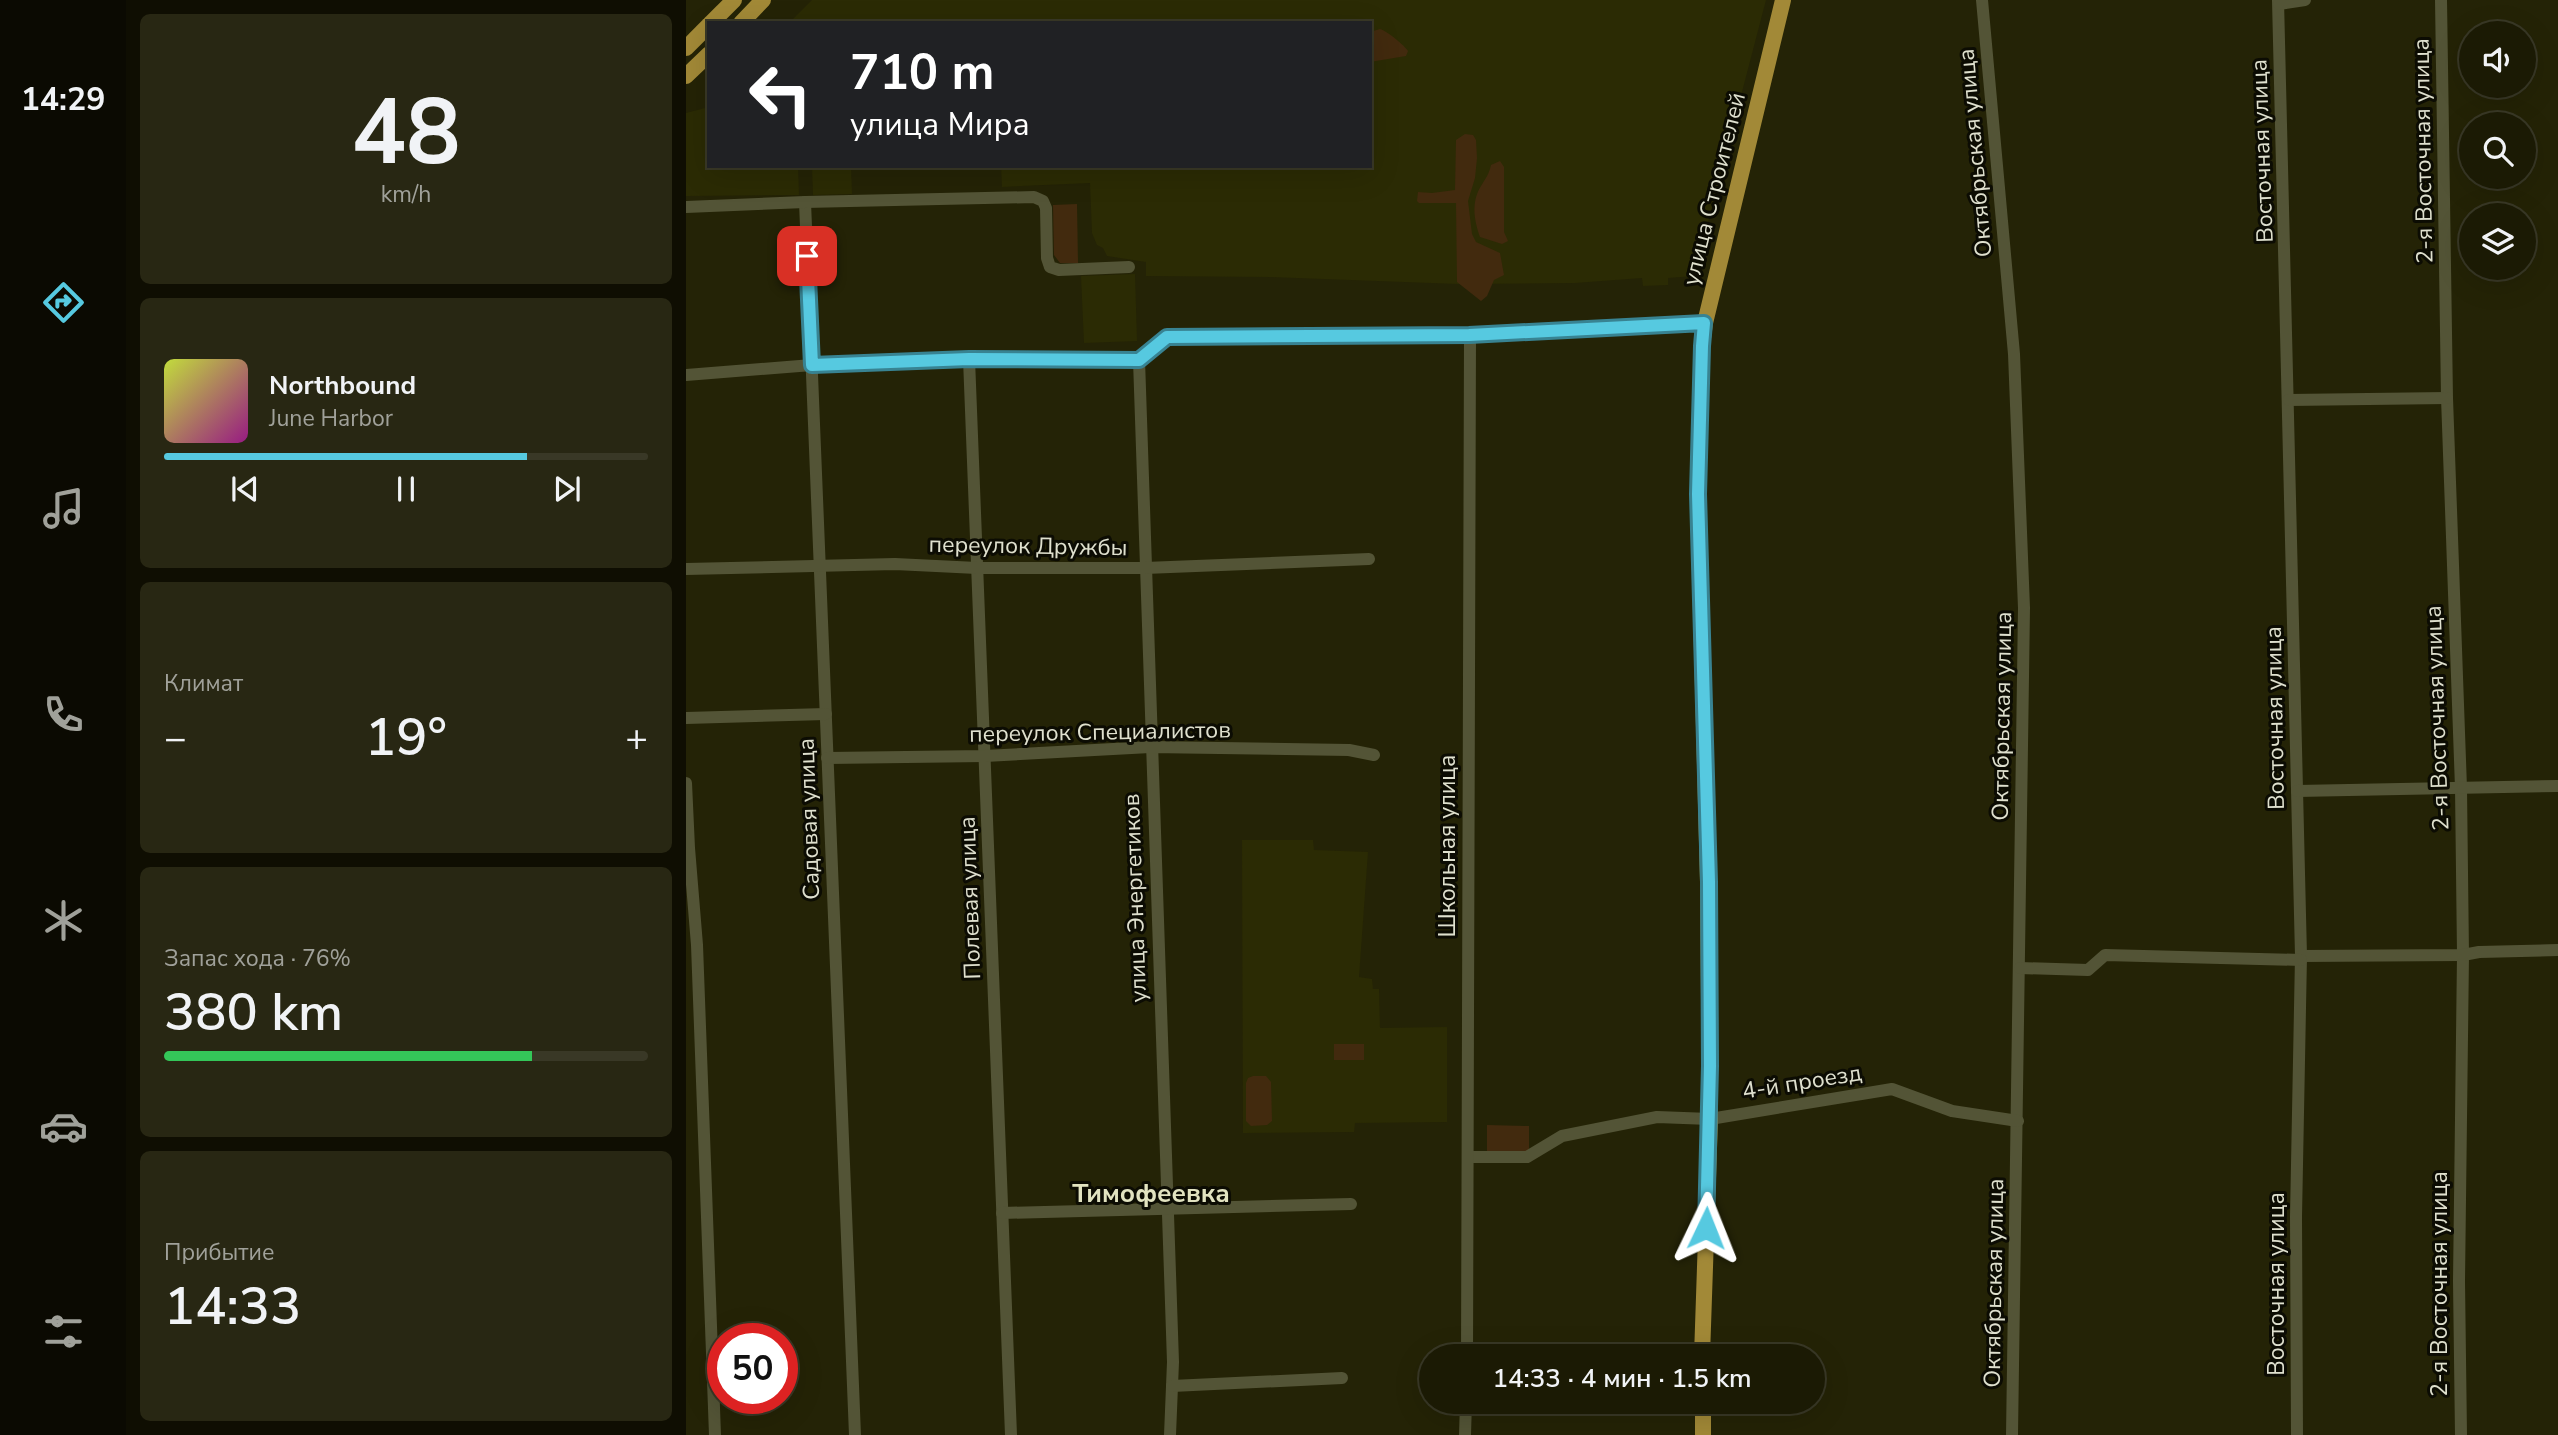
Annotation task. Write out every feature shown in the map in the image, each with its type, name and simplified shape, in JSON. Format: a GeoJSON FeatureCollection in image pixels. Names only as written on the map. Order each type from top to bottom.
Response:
{"type":"FeatureCollection","features":[{"type":"Feature","properties":{"kind":"main road"},"geometry":{"type":"LineString","coordinates":[[713,21],[734,0]]}},
{"type":"Feature","properties":{"kind":"main road"},"geometry":{"type":"LineString","coordinates":[[743,21],[763,0]]}},
{"type":"Feature","properties":{"kind":"main road","name":"улица Строителей"},"geometry":{"type":"LineString","coordinates":[[1702,1344],[1710,1119],[1709,882],[1698,494],[1702,346],[1704,323],[1783,0]]}},
{"type":"Feature","properties":{"kind":"main road"},"geometry":{"type":"LineString","coordinates":[[686,48],[707,27]]}},
{"type":"Feature","properties":{"kind":"main road"},"geometry":{"type":"LineString","coordinates":[[686,76],[707,56]]}},
{"type":"Feature","properties":{"kind":"main road"},"geometry":{"type":"LineString","coordinates":[[1703,1414],[1703,1435]]}},
{"type":"Feature","properties":{"kind":"street","name":"Октябрьская улица"},"geometry":{"type":"LineString","coordinates":[[1982,0],[2014,354],[2024,594],[2012,1435]]}},
{"type":"Feature","properties":{"kind":"street"},"geometry":{"type":"LineString","coordinates":[[2278,2],[2305,0]]}},
{"type":"Feature","properties":{"kind":"street","name":"2-я Восточная улица"},"geometry":{"type":"LineString","coordinates":[[2441,0],[2447,398],[2461,788],[2461,1435]]}},
{"type":"Feature","properties":{"kind":"street","name":"Восточная улица"},"geometry":{"type":"LineString","coordinates":[[2278,2],[2301,958],[2296,1217],[2297,1435]]}},
{"type":"Feature","properties":{"kind":"street"},"geometry":{"type":"LineString","coordinates":[[686,207],[1034,197],[1043,201],[1046,208],[1047,258],[1050,267],[1059,270],[1129,267]]}},
{"type":"Feature","properties":{"kind":"street","name":"Садовая улица"},"geometry":{"type":"LineString","coordinates":[[805,202],[855,1435]]}},
{"type":"Feature","properties":{"kind":"street"},"geometry":{"type":"LineString","coordinates":[[686,375],[812,365],[969,359],[1139,360],[1167,337],[1469,335],[1704,323]]}},
{"type":"Feature","properties":{"kind":"street","name":"Школьная улица"},"geometry":{"type":"LineString","coordinates":[[1467,1344],[1469,335]]}},
{"type":"Feature","properties":{"kind":"street","name":"Полевая улица"},"geometry":{"type":"LineString","coordinates":[[969,359],[1011,1435]]}},
{"type":"Feature","properties":{"kind":"street","name":"улица Энергетиков"},"geometry":{"type":"LineString","coordinates":[[1139,360],[1150,747],[1173,1362],[1170,1435]]}},
{"type":"Feature","properties":{"kind":"street"},"geometry":{"type":"LineString","coordinates":[[2289,400],[2447,398]]}},
{"type":"Feature","properties":{"kind":"street"},"geometry":{"type":"LineString","coordinates":[[686,559],[686,576]]}},
{"type":"Feature","properties":{"kind":"street","name":"переулок Дружбы"},"geometry":{"type":"LineString","coordinates":[[686,569],[895,564],[977,568],[1144,568],[1369,559]]}},
{"type":"Feature","properties":{"kind":"street"},"geometry":{"type":"LineString","coordinates":[[686,718],[826,714]]}},
{"type":"Feature","properties":{"kind":"street","name":"переулок Специалистов"},"geometry":{"type":"LineString","coordinates":[[827,758],[985,756],[1150,747],[1349,750],[1374,755]]}},
{"type":"Feature","properties":{"kind":"street"},"geometry":{"type":"LineString","coordinates":[[686,783],[687,849],[697,945],[715,1435]]}},
{"type":"Feature","properties":{"kind":"street"},"geometry":{"type":"LineString","coordinates":[[2297,791],[2558,786]]}},
{"type":"Feature","properties":{"kind":"street"},"geometry":{"type":"LineString","coordinates":[[2020,968],[2088,970],[2105,955],[2301,958],[2558,950]]}},
{"type":"Feature","properties":{"kind":"street","name":"4-й проезд"},"geometry":{"type":"LineString","coordinates":[[1469,1157],[1527,1157],[1562,1136],[1657,1117],[1710,1119],[1892,1089],[1952,1111],[2018,1121]]}},
{"type":"Feature","properties":{"kind":"street"},"geometry":{"type":"LineString","coordinates":[[1002,1213],[1351,1204]]}},
{"type":"Feature","properties":{"kind":"street"},"geometry":{"type":"LineString","coordinates":[[1172,1386],[1342,1378]]}},
{"type":"Feature","properties":{"kind":"street"},"geometry":{"type":"LineString","coordinates":[[1465,1435],[1466,1414]]}},
{"type":"Feature","properties":{"kind":"shaded area"},"geometry":{"type":"Polygon","coordinates":[[[812,0],[1766,0],[1694,276],[1668,278],[1668,285],[1643,286],[1642,278],[1575,283],[1458,284],[1268,277],[1146,276],[1146,262],[1107,256],[1103,248],[1097,245],[1092,233],[1090,183],[1002,187],[1001,168],[1372,168],[1372,21],[791,21],[812,0]]]}},
{"type":"Feature","properties":{"kind":"shaded area"},"geometry":{"type":"Polygon","coordinates":[[[1380,29],[1391,35],[1406,48],[1406,56],[1372,62],[1372,31],[1380,29]]]}},
{"type":"Feature","properties":{"kind":"shaded area"},"geometry":{"type":"Polygon","coordinates":[[[707,108],[707,168],[798,168],[799,195],[686,196],[686,113],[707,108]]]}},
{"type":"Feature","properties":{"kind":"shaded area"},"geometry":{"type":"Polygon","coordinates":[[[1465,134],[1473,135],[1476,140],[1475,178],[1468,201],[1472,234],[1476,242],[1500,253],[1504,275],[1494,280],[1487,296],[1481,301],[1457,282],[1456,203],[1417,201],[1418,192],[1455,190],[1456,140],[1465,134]]]}},
{"type":"Feature","properties":{"kind":"shaded area"},"geometry":{"type":"Polygon","coordinates":[[[1500,161],[1504,167],[1504,232],[1508,241],[1502,244],[1480,237],[1475,211],[1478,192],[1491,165],[1500,161]]]}},
{"type":"Feature","properties":{"kind":"shaded area"},"geometry":{"type":"Polygon","coordinates":[[[812,168],[851,168],[852,194],[813,195],[812,168]]]}},
{"type":"Feature","properties":{"kind":"shaded area"},"geometry":{"type":"Polygon","coordinates":[[[1077,204],[1078,263],[1060,263],[1054,255],[1053,205],[1077,204]]]}},
{"type":"Feature","properties":{"kind":"shaded area"},"geometry":{"type":"Polygon","coordinates":[[[1135,274],[1137,341],[1084,343],[1081,276],[1135,274]]]}},
{"type":"Feature","properties":{"kind":"shaded area"},"geometry":{"type":"Polygon","coordinates":[[[1242,840],[1313,840],[1314,850],[1368,852],[1359,977],[1372,979],[1373,989],[1379,989],[1380,1028],[1447,1027],[1447,1122],[1355,1123],[1354,1132],[1243,1133],[1242,840]]]}},
{"type":"Feature","properties":{"kind":"shaded area"},"geometry":{"type":"Polygon","coordinates":[[[1334,1044],[1364,1044],[1364,1060],[1334,1060],[1334,1044]]]}},
{"type":"Feature","properties":{"kind":"shaded area"},"geometry":{"type":"Polygon","coordinates":[[[1266,1076],[1271,1082],[1272,1121],[1267,1125],[1251,1126],[1246,1121],[1246,1083],[1248,1078],[1266,1076]]]}},
{"type":"Feature","properties":{"kind":"shaded area"},"geometry":{"type":"Polygon","coordinates":[[[1487,1125],[1529,1126],[1529,1153],[1487,1152],[1487,1125]]]}},
{"type":"Feature","properties":{"kind":"district","name":"Тимофеевка"},"geometry":{"type":"Point","coordinates":[1151,1193]}},
{"type":"Feature","properties":{"kind":"route"},"geometry":{"type":"LineString","coordinates":[[807,256],[812,365],[969,359],[1139,360],[1167,337],[1469,335],[1704,323],[1698,494],[1709,882],[1710,1119],[1706,1228]]}}]}
